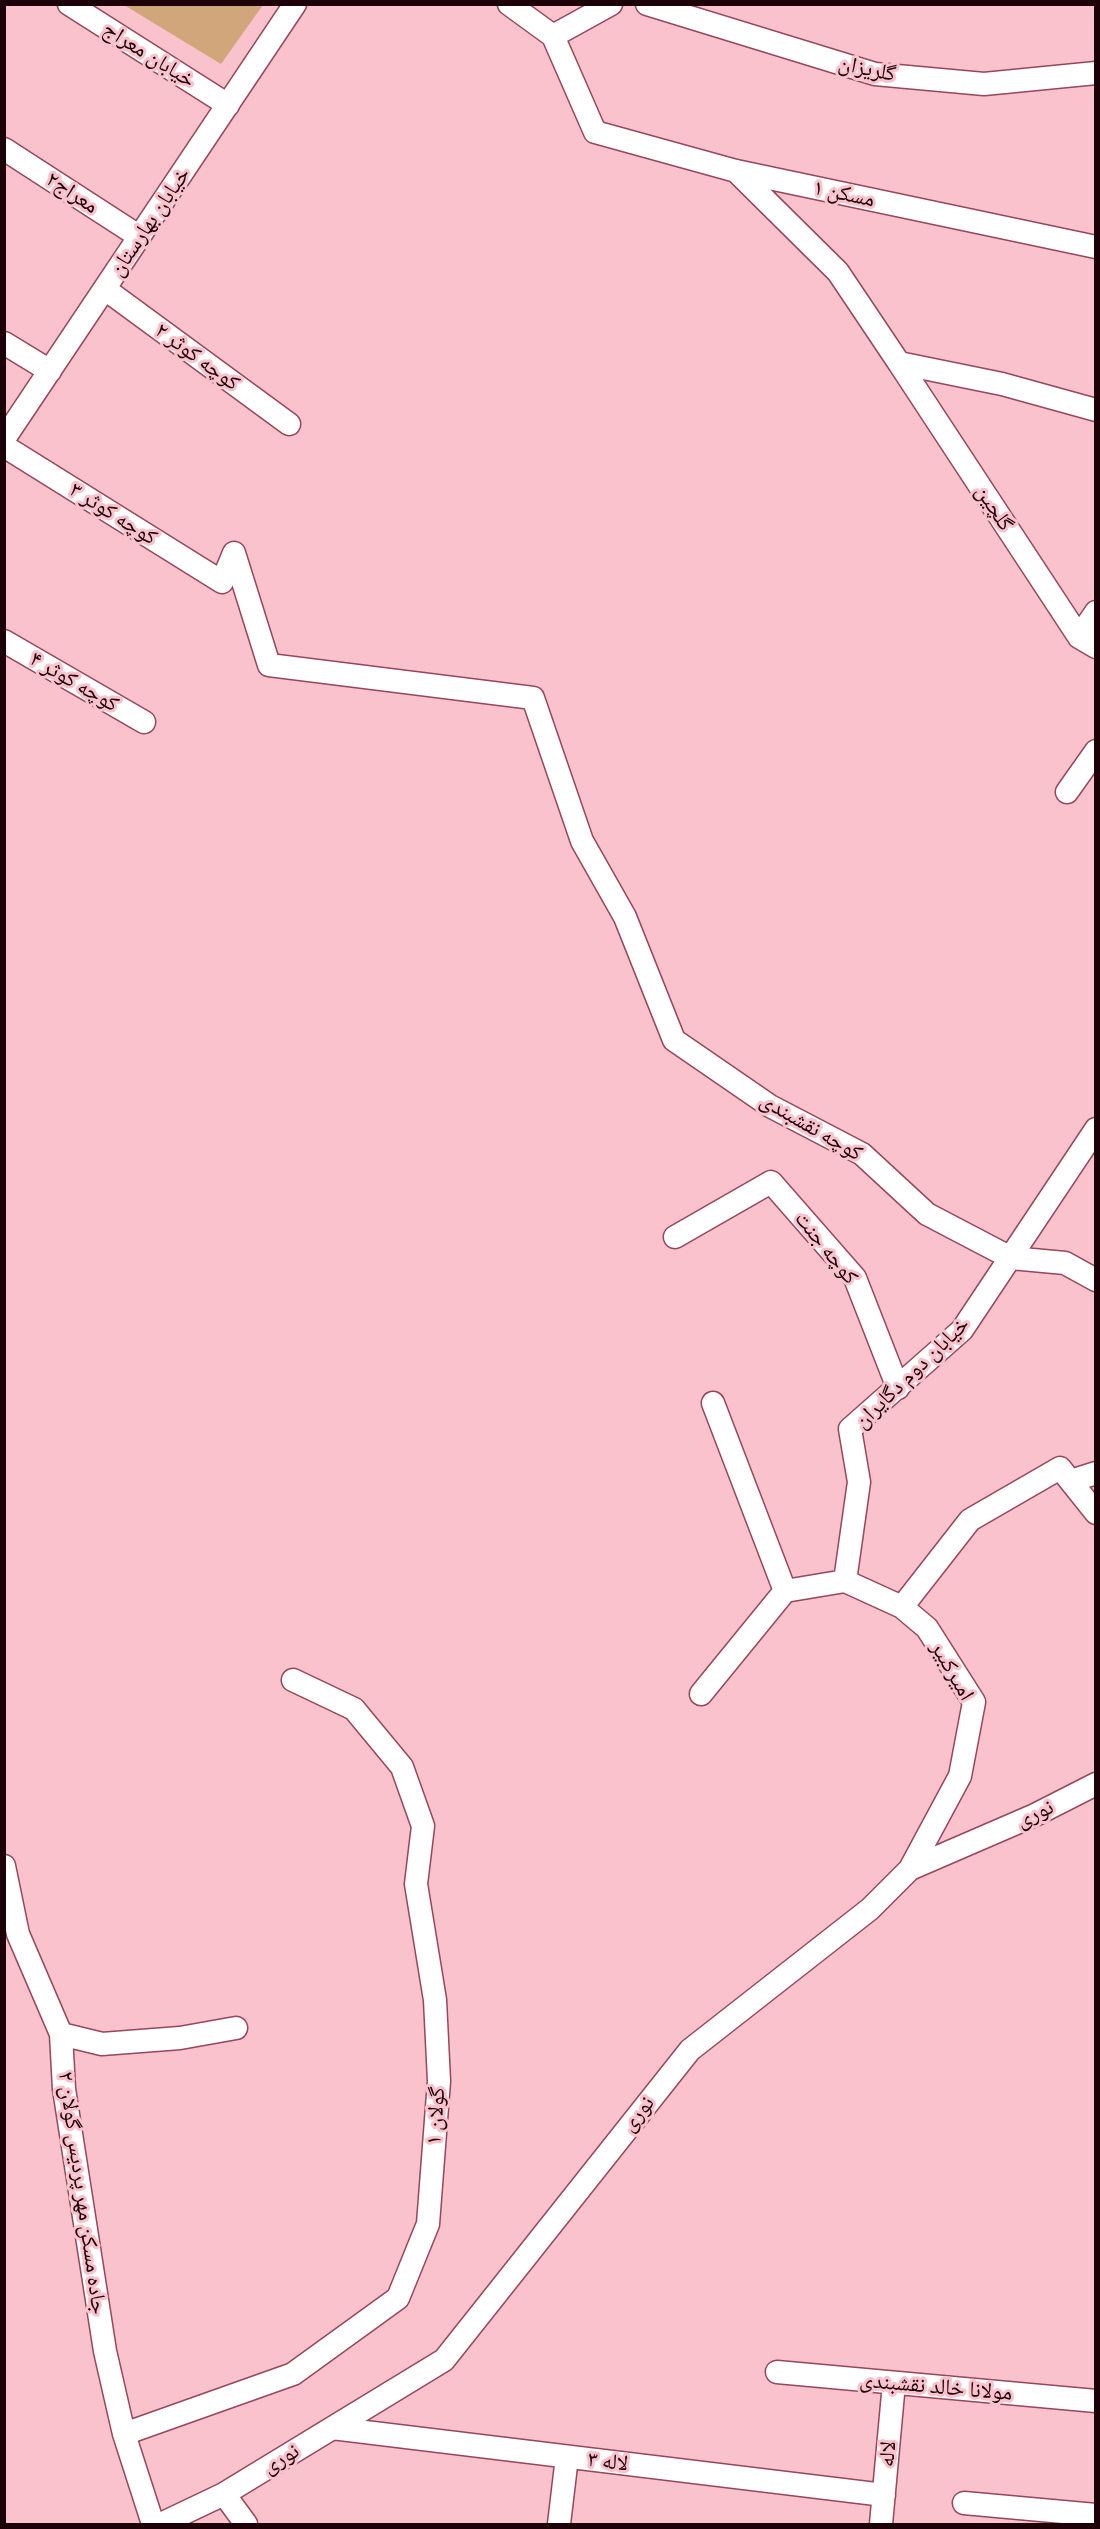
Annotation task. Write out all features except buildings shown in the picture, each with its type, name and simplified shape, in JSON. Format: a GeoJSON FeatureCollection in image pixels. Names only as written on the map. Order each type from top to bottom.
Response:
{"type":"FeatureCollection","features":[{"type":"Feature","properties":{"kind":"street","name":"خیابان معراج"},"geometry":{"type":"LineString","coordinates":[[69,4],[228,105]]}},
{"type":"Feature","properties":{"kind":"street","name":"خیابان بهارستان"},"geometry":{"type":"LineString","coordinates":[[4,439],[295,4]]}},
{"type":"Feature","properties":{"kind":"street"},"geometry":{"type":"LineString","coordinates":[[509,4],[553,36],[611,4]]}},
{"type":"Feature","properties":{"kind":"street","name":"گلریزان"},"geometry":{"type":"LineString","coordinates":[[647,4],[875,74],[984,84],[1095,74]]}},
{"type":"Feature","properties":{"kind":"street","name":"مسکن ۱"},"geometry":{"type":"LineString","coordinates":[[553,36],[595,132],[736,171],[1095,247]]}},
{"type":"Feature","properties":{"kind":"street","name":"معراج۲"},"geometry":{"type":"LineString","coordinates":[[4,148],[140,237]]}},
{"type":"Feature","properties":{"kind":"street","name":"گلچین"},"geometry":{"type":"LineString","coordinates":[[736,171],[838,272],[1087,642]]}},
{"type":"Feature","properties":{"kind":"street","name":"کوچه کوثر ۲"},"geometry":{"type":"LineString","coordinates":[[105,289],[289,424]]}},
{"type":"Feature","properties":{"kind":"street"},"geometry":{"type":"LineString","coordinates":[[4,343],[50,370]]}},
{"type":"Feature","properties":{"kind":"street"},"geometry":{"type":"LineString","coordinates":[[899,363],[1002,384],[1095,410]]}},
{"type":"Feature","properties":{"kind":"street","name":"کوچه کوثر ۳"},"geometry":{"type":"LineString","coordinates":[[4,446],[222,582]]}},
{"type":"Feature","properties":{"kind":"street","name":"کوچه نقشبندی"},"geometry":{"type":"LineString","coordinates":[[222,582],[234,553],[268,665],[533,699],[582,841],[625,917],[674,1040],[770,1106],[862,1154],[927,1214],[1011,1258],[1065,1263],[1095,1280]]}},
{"type":"Feature","properties":{"kind":"street"},"geometry":{"type":"LineString","coordinates":[[1087,642],[1095,612]]}},
{"type":"Feature","properties":{"kind":"street","name":"کوچه کوثر ۴"},"geometry":{"type":"LineString","coordinates":[[4,641],[144,722]]}},
{"type":"Feature","properties":{"kind":"street"},"geometry":{"type":"LineString","coordinates":[[1067,792],[1095,751]]}},
{"type":"Feature","properties":{"kind":"street","name":"خیابان دوم دگایران"},"geometry":{"type":"LineString","coordinates":[[845,1581],[859,1482],[850,1430],[962,1330],[1093,1137]]}},
{"type":"Feature","properties":{"kind":"street","name":"کوچه جنت"},"geometry":{"type":"LineString","coordinates":[[675,1237],[771,1182],[855,1278],[898,1388]]}},
{"type":"Feature","properties":{"kind":"street"},"geometry":{"type":"LineString","coordinates":[[713,1403],[786,1591]]}},
{"type":"Feature","properties":{"kind":"street"},"geometry":{"type":"LineString","coordinates":[[902,1607],[970,1520],[1065,1475],[1095,1473]]}},
{"type":"Feature","properties":{"kind":"street"},"geometry":{"type":"LineString","coordinates":[[1065,1475],[1095,1513]]}},
{"type":"Feature","properties":{"kind":"street"},"geometry":{"type":"LineString","coordinates":[[701,1694],[786,1591],[845,1581]]}},
{"type":"Feature","properties":{"kind":"street","name":"امیرکبیر"},"geometry":{"type":"LineString","coordinates":[[845,1581],[902,1607],[927,1628],[974,1702],[960,1776],[910,1869]]}},
{"type":"Feature","properties":{"kind":"street","name":"گولان ۱"},"geometry":{"type":"LineString","coordinates":[[124,2434],[293,2374],[398,2298],[428,2224],[439,2081],[435,2000],[416,1884],[423,1826],[402,1767],[354,1709],[293,1680]]}},
{"type":"Feature","properties":{"kind":"street","name":"نوری"},"geometry":{"type":"LineString","coordinates":[[161,2524],[224,2494],[444,2360],[690,2050],[870,1909],[910,1869],[1035,1815],[1095,1784]]}},
{"type":"Feature","properties":{"kind":"street","name":"جاده مسکن مهر پردیس گولان ۲"},"geometry":{"type":"LineString","coordinates":[[4,1866],[18,1934],[61,2034],[64,2089],[101,2328],[124,2434],[153,2524]]}},
{"type":"Feature","properties":{"kind":"street"},"geometry":{"type":"LineString","coordinates":[[61,2034],[102,2044],[180,2038],[236,2028]]}},
{"type":"Feature","properties":{"kind":"street","name":"مولانا خالد نقشبندی"},"geometry":{"type":"LineString","coordinates":[[777,2372],[1095,2401]]}},
{"type":"Feature","properties":{"kind":"street","name":"لاله"},"geometry":{"type":"LineString","coordinates":[[881,2524],[894,2383]]}},
{"type":"Feature","properties":{"kind":"street","name":"لاله ۳"},"geometry":{"type":"LineString","coordinates":[[332,2428],[884,2495]]}},
{"type":"Feature","properties":{"kind":"street"},"geometry":{"type":"LineString","coordinates":[[559,2524],[567,2457]]}},
{"type":"Feature","properties":{"kind":"street"},"geometry":{"type":"LineString","coordinates":[[224,2494],[246,2524]]}},
{"type":"Feature","properties":{"kind":"street"},"geometry":{"type":"LineString","coordinates":[[964,2503],[1095,2515]]}},
{"type":"Feature","properties":{"kind":"shaded area"},"geometry":{"type":"Polygon","coordinates":[[[124,5],[263,5],[221,64],[124,5]]]}}]}
